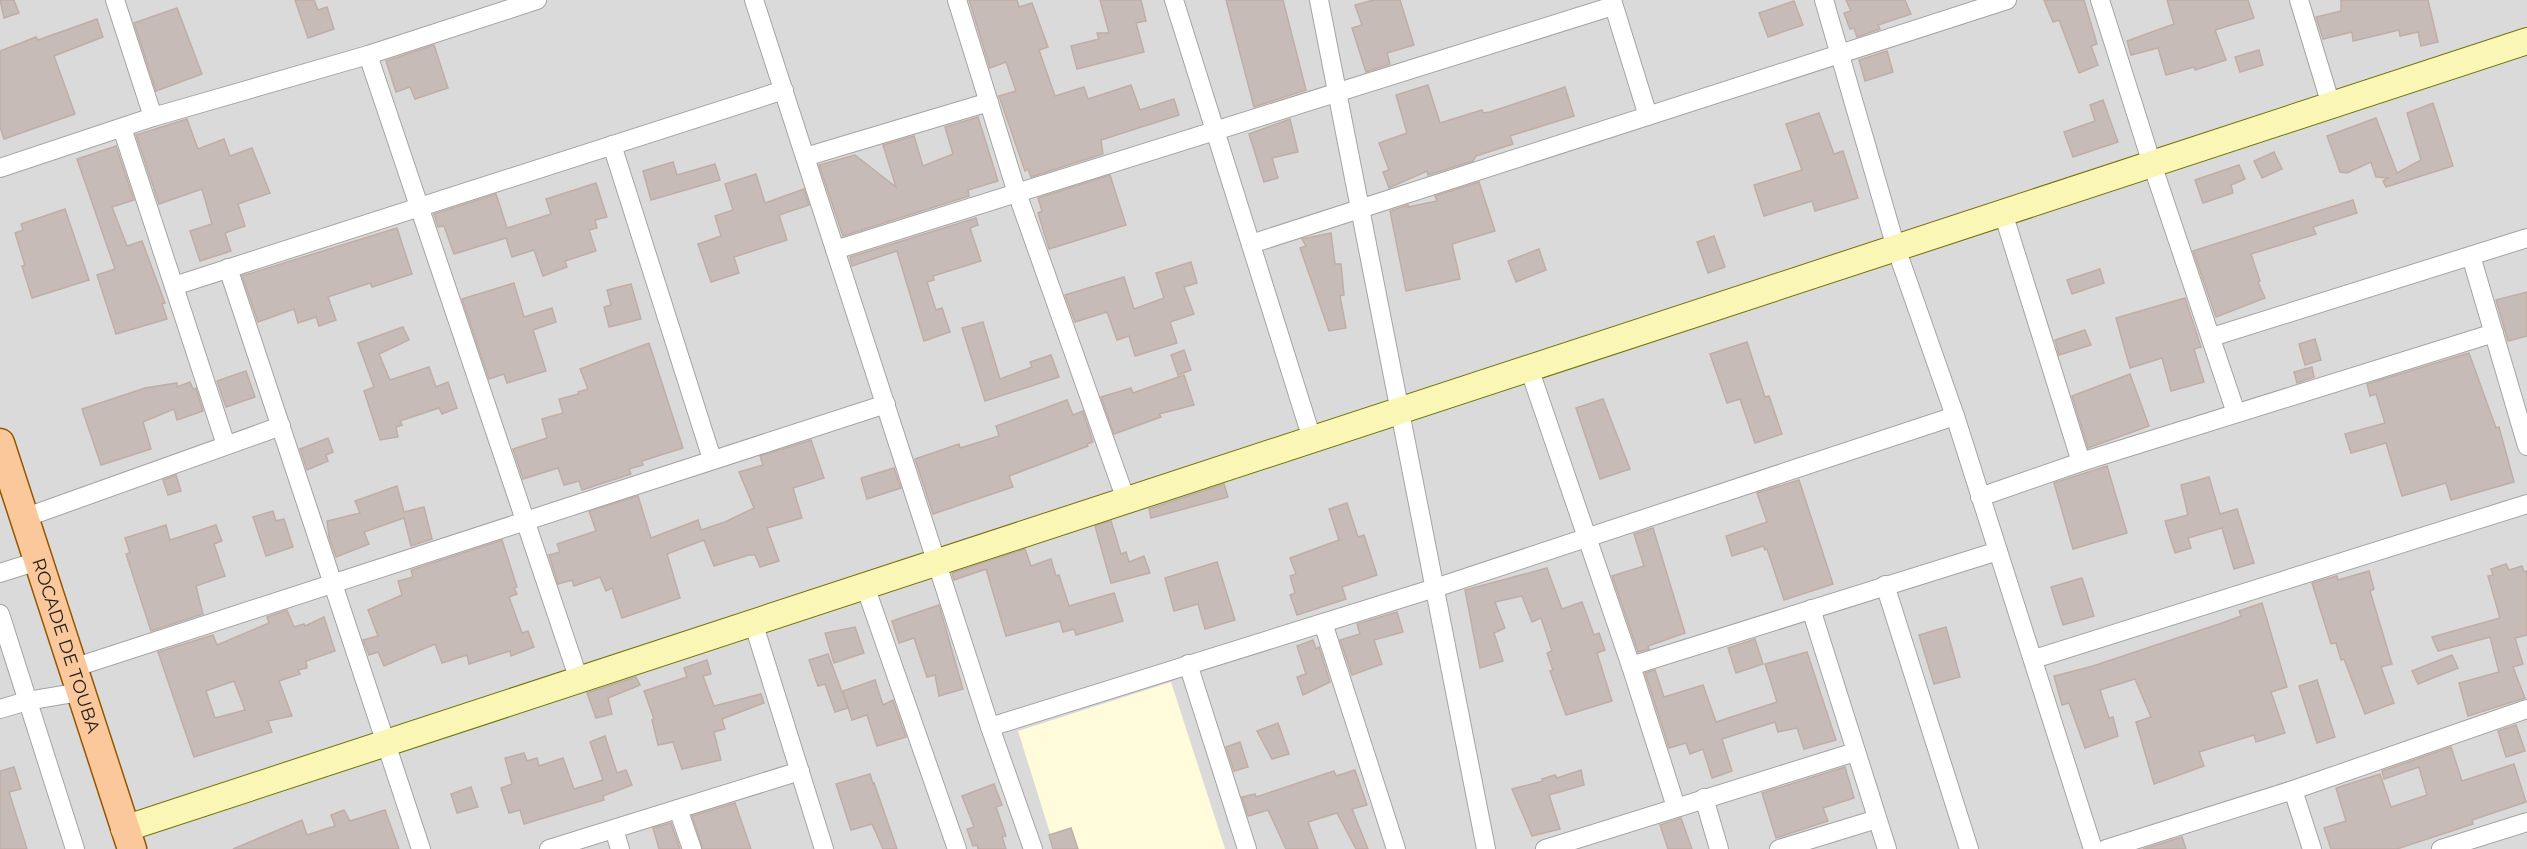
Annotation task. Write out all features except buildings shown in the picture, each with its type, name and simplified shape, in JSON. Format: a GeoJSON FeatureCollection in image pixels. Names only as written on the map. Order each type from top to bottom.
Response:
{"type":"FeatureCollection","features":[{"type":"Feature","properties":{"kind":"main road","name":"ROCADE DE TOUBA"},"geometry":{"type":"LineString","coordinates":[[0,443],[128,839]]}},
{"type":"Feature","properties":{"kind":"street"},"geometry":{"type":"LineString","coordinates":[[115,0],[153,117]]}},
{"type":"Feature","properties":{"kind":"street"},"geometry":{"type":"LineString","coordinates":[[0,168],[153,117],[368,55],[537,0]]}},
{"type":"Feature","properties":{"kind":"street"},"geometry":{"type":"LineString","coordinates":[[753,0],[990,727],[1033,849]]}},
{"type":"Feature","properties":{"kind":"street"},"geometry":{"type":"LineString","coordinates":[[957,0],[1017,193],[1126,500]]}},
{"type":"Feature","properties":{"kind":"street"},"geometry":{"type":"LineString","coordinates":[[1173,0],[1312,439]]}},
{"type":"Feature","properties":{"kind":"street"},"geometry":{"type":"LineString","coordinates":[[1319,0],[1486,849]]}},
{"type":"Feature","properties":{"kind":"street"},"geometry":{"type":"LineString","coordinates":[[1824,0],[1896,248],[2034,659],[2093,849]]}},
{"type":"Feature","properties":{"kind":"street"},"geometry":{"type":"LineString","coordinates":[[1251,244],[2007,0]]}},
{"type":"Feature","properties":{"kind":"street"},"geometry":{"type":"LineString","coordinates":[[2100,0],[2152,164],[2236,413]]}},
{"type":"Feature","properties":{"kind":"street"},"geometry":{"type":"LineString","coordinates":[[2299,0],[2331,105]]}},
{"type":"Feature","properties":{"kind":"street"},"geometry":{"type":"LineString","coordinates":[[836,250],[1337,93],[1612,3],[1648,116]]}},
{"type":"Feature","properties":{"kind":"street"},"geometry":{"type":"LineString","coordinates":[[128,839],[386,743],[2527,41]]}},
{"type":"Feature","properties":{"kind":"street"},"geometry":{"type":"LineString","coordinates":[[368,55],[579,680]]}},
{"type":"Feature","properties":{"kind":"street"},"geometry":{"type":"LineString","coordinates":[[174,286],[784,90]]}},
{"type":"Feature","properties":{"kind":"street"},"geometry":{"type":"LineString","coordinates":[[805,157],[989,102]]}},
{"type":"Feature","properties":{"kind":"street"},"geometry":{"type":"LineString","coordinates":[[122,128],[226,445]]}},
{"type":"Feature","properties":{"kind":"street"},"geometry":{"type":"LineString","coordinates":[[612,145],[712,459]]}},
{"type":"Feature","properties":{"kind":"street"},"geometry":{"type":"LineString","coordinates":[[2003,213],[2081,462]]}},
{"type":"Feature","properties":{"kind":"street"},"geometry":{"type":"LineString","coordinates":[[2212,337],[2527,238]]}},
{"type":"Feature","properties":{"kind":"street"},"geometry":{"type":"LineString","coordinates":[[2471,256],[2527,446]]}},
{"type":"Feature","properties":{"kind":"street"},"geometry":{"type":"LineString","coordinates":[[228,268],[421,849]]}},
{"type":"Feature","properties":{"kind":"street"},"geometry":{"type":"LineString","coordinates":[[1980,497],[2081,462],[2494,333]]}},
{"type":"Feature","properties":{"kind":"street"},"geometry":{"type":"LineString","coordinates":[[1529,368],[1631,666],[1676,807]]}},
{"type":"Feature","properties":{"kind":"street"},"geometry":{"type":"LineString","coordinates":[[0,709],[27,701],[76,680],[333,584],[525,519],[886,404]]}},
{"type":"Feature","properties":{"kind":"street"},"geometry":{"type":"LineString","coordinates":[[990,727],[1435,588],[1954,416]]}},
{"type":"Feature","properties":{"kind":"street"},"geometry":{"type":"LineString","coordinates":[[24,518],[281,426]]}},
{"type":"Feature","properties":{"kind":"street"},"geometry":{"type":"LineString","coordinates":[[2034,659],[2527,504]]}},
{"type":"Feature","properties":{"kind":"street"},"geometry":{"type":"LineString","coordinates":[[1631,666],[1998,551]]}},
{"type":"Feature","properties":{"kind":"street"},"geometry":{"type":"LineString","coordinates":[[0,573],[38,561]]}},
{"type":"Feature","properties":{"kind":"street"},"geometry":{"type":"LineString","coordinates":[[1885,585],[1969,849]]}},
{"type":"Feature","properties":{"kind":"street"},"geometry":{"type":"LineString","coordinates":[[865,586],[957,849]]}},
{"type":"Feature","properties":{"kind":"street"},"geometry":{"type":"LineString","coordinates":[[1811,609],[1887,849]]}},
{"type":"Feature","properties":{"kind":"street"},"geometry":{"type":"LineString","coordinates":[[0,614],[75,849]]}},
{"type":"Feature","properties":{"kind":"street"},"geometry":{"type":"LineString","coordinates":[[753,622],[824,849]]}},
{"type":"Feature","properties":{"kind":"street"},"geometry":{"type":"LineString","coordinates":[[1323,623],[1396,849]]}},
{"type":"Feature","properties":{"kind":"street"},"geometry":{"type":"LineString","coordinates":[[1188,664],[1247,849]]}},
{"type":"Feature","properties":{"kind":"street"},"geometry":{"type":"LineString","coordinates":[[2106,849],[2292,790],[2527,709]]}},
{"type":"Feature","properties":{"kind":"street"},"geometry":{"type":"LineString","coordinates":[[1545,849],[1856,752]]}},
{"type":"Feature","properties":{"kind":"street"},"geometry":{"type":"LineString","coordinates":[[549,849],[800,771]]}},
{"type":"Feature","properties":{"kind":"street"},"geometry":{"type":"LineString","coordinates":[[2292,790],[2313,849]]}},
{"type":"Feature","properties":{"kind":"street"},"geometry":{"type":"LineString","coordinates":[[1704,798],[1719,849]]}},
{"type":"Feature","properties":{"kind":"street"},"geometry":{"type":"LineString","coordinates":[[678,809],[692,849]]}},
{"type":"Feature","properties":{"kind":"street"},"geometry":{"type":"LineString","coordinates":[[1779,849],[1877,819]]}},
{"type":"Feature","properties":{"kind":"street"},"geometry":{"type":"LineString","coordinates":[[2441,849],[2527,822]]}},
{"type":"Feature","properties":{"kind":"street"},"geometry":{"type":"LineString","coordinates":[[614,829],[620,849]]}},
{"type":"Feature","properties":{"kind":"shaded area"},"geometry":{"type":"Polygon","coordinates":[[[0,0],[2527,0],[2527,849],[0,849],[0,0]]]}},
{"type":"Feature","properties":{"kind":"shaded area"},"geometry":{"type":"Polygon","coordinates":[[[1171,682],[1225,849],[1055,849],[1018,731],[1171,682]]]}}]}
